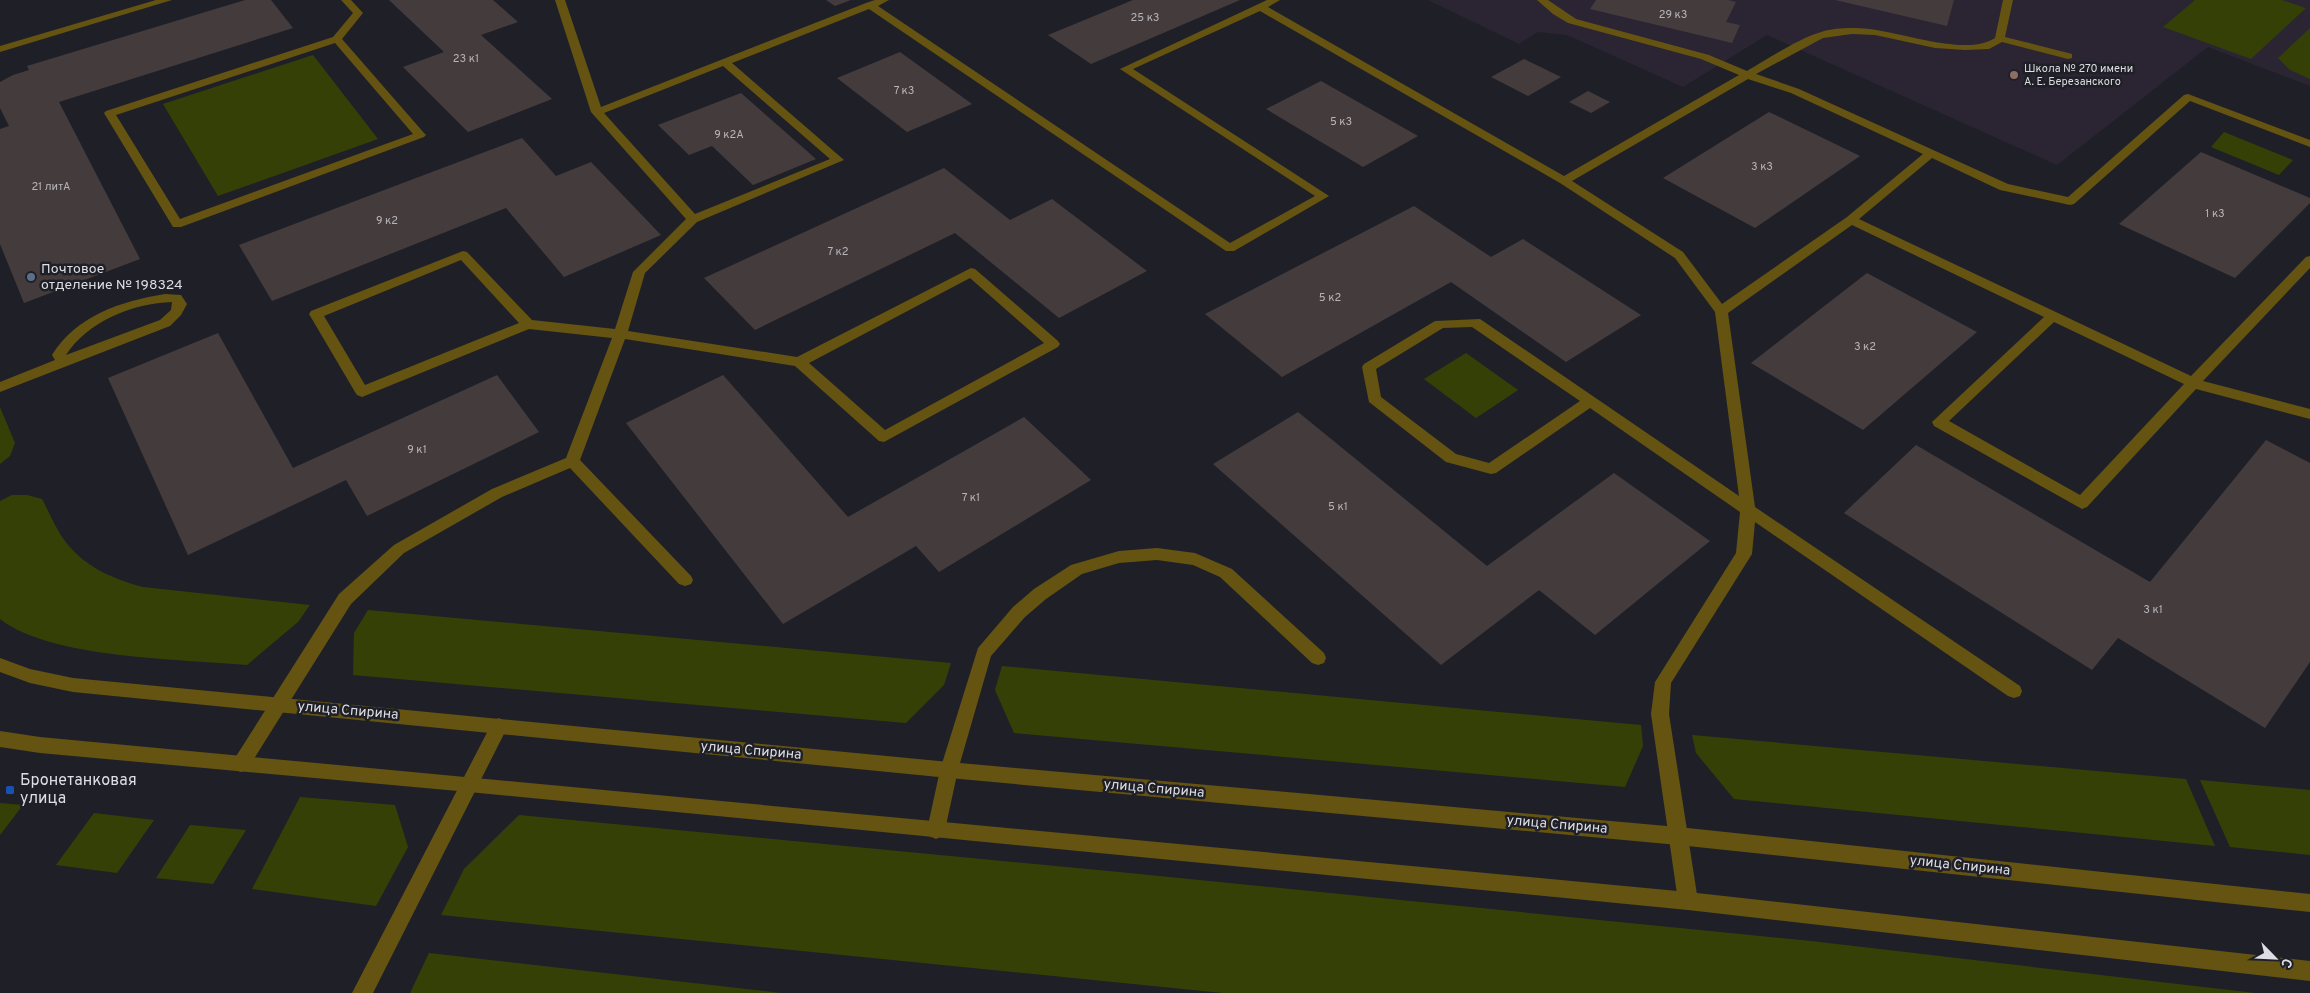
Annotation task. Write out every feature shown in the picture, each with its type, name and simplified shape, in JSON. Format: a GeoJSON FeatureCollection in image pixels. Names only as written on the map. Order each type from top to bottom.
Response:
{"type":"FeatureCollection","features":[{"type":"Feature","properties":{"kind":"street"},"geometry":{"type":"LineString","coordinates":[[0,49],[167,0]]}},
{"type":"Feature","properties":{"kind":"street"},"geometry":{"type":"LineString","coordinates":[[337,39],[420,135],[176,224],[110,113],[337,39],[358,14],[346,0]]}},
{"type":"Feature","properties":{"kind":"street"},"geometry":{"type":"LineString","coordinates":[[560,0],[597,112],[693,220]]}},
{"type":"Feature","properties":{"kind":"street"},"geometry":{"type":"LineString","coordinates":[[597,112],[884,0]]}},
{"type":"Feature","properties":{"kind":"street"},"geometry":{"type":"LineString","coordinates":[[870,5],[1230,248],[1323,196],[1125,69],[1275,0]]}},
{"type":"Feature","properties":{"kind":"street"},"geometry":{"type":"LineString","coordinates":[[1542,0],[1572,21],[1705,57],[1747,75],[1795,91],[2004,187],[2070,201],[2188,97],[2310,144]]}},
{"type":"Feature","properties":{"kind":"street"},"geometry":{"type":"LineString","coordinates":[[1564,181],[1820,35],[1852,31],[1875,32],[1935,44],[1965,47],[1989,46],[2000,39],[2008,0]]}},
{"type":"Feature","properties":{"kind":"street"},"geometry":{"type":"LineString","coordinates":[[1260,8],[1564,181],[1679,255],[1721,311],[1748,510],[1744,554],[1663,682],[1660,714],[1688,901]]}},
{"type":"Feature","properties":{"kind":"street"},"geometry":{"type":"LineString","coordinates":[[2000,39],[2068,56]]}},
{"type":"Feature","properties":{"kind":"street"},"geometry":{"type":"LineString","coordinates":[[241,764],[346,599],[398,549],[497,493],[572,461],[620,334],[639,272],[693,220],[838,160],[725,62]]}},
{"type":"Feature","properties":{"kind":"street"},"geometry":{"type":"LineString","coordinates":[[1721,311],[1851,220],[1932,153]]}},
{"type":"Feature","properties":{"kind":"street"},"geometry":{"type":"LineString","coordinates":[[1851,220],[2193,383],[2310,414]]}},
{"type":"Feature","properties":{"kind":"street"},"geometry":{"type":"LineString","coordinates":[[528,324],[463,255],[316,314],[362,392],[528,324],[620,334],[799,362],[884,437],[1053,344],[972,272],[799,362]]}},
{"type":"Feature","properties":{"kind":"street"},"geometry":{"type":"LineString","coordinates":[[2053,316],[1938,422],[2082,503],[2310,260]]}},
{"type":"Feature","properties":{"kind":"street"},"geometry":{"type":"LineString","coordinates":[[0,387],[164,323],[176,312],[180,304],[176,298],[162,297],[138,303],[102,318],[73,335],[59,355],[63,362]]}},
{"type":"Feature","properties":{"kind":"street"},"geometry":{"type":"LineString","coordinates":[[1589,402],[1491,468],[1451,458],[1374,399],[1369,367],[1440,324],[1475,322],[1589,402],[2014,691]]}},
{"type":"Feature","properties":{"kind":"street"},"geometry":{"type":"LineString","coordinates":[[572,461],[685,580]]}},
{"type":"Feature","properties":{"kind":"street"},"geometry":{"type":"LineString","coordinates":[[936,830],[949,770],[984,653],[1020,612],[1040,594],[1077,569],[1118,557],[1157,554],[1195,559],[1226,573],[1318,658]]}},
{"type":"Feature","properties":{"kind":"street","name":"улица Спирина"},"geometry":{"type":"LineString","coordinates":[[0,665],[30,676],[73,686],[949,770],[1678,836],[2310,903]]}},
{"type":"Feature","properties":{"kind":"street"},"geometry":{"type":"LineString","coordinates":[[362,993],[499,726]]}},
{"type":"Feature","properties":{"kind":"street"},"geometry":{"type":"LineString","coordinates":[[0,739],[40,746],[469,784],[1688,901],[2310,971]]}},
{"type":"Feature","properties":{"kind":"shaded area","name":"Школа № 270 имени А. Е. Березанского"},"geometry":{"type":"Polygon","coordinates":[[[1428,0],[2310,0],[2310,86],[2208,47],[2057,165],[1767,35],[1683,87],[1567,35],[1538,32],[1519,44],[1428,0]]]}},
{"type":"Feature","properties":{"kind":"green space"},"geometry":{"type":"Polygon","coordinates":[[[2195,0],[2282,0],[2306,8],[2251,59],[2163,27],[2195,0]]]}},
{"type":"Feature","properties":{"kind":"green space"},"geometry":{"type":"Polygon","coordinates":[[[2310,28],[2310,79],[2290,70],[2278,58],[2310,28]]]}},
{"type":"Feature","properties":{"kind":"green space"},"geometry":{"type":"Polygon","coordinates":[[[313,55],[378,139],[218,196],[163,104],[313,55]]]}},
{"type":"Feature","properties":{"kind":"green space"},"geometry":{"type":"Polygon","coordinates":[[[2224,132],[2293,160],[2279,175],[2211,147],[2224,132]]]}},
{"type":"Feature","properties":{"kind":"green space"},"geometry":{"type":"Polygon","coordinates":[[[1466,353],[1518,390],[1476,418],[1424,379],[1466,353]]]}},
{"type":"Feature","properties":{"kind":"green space"},"geometry":{"type":"Polygon","coordinates":[[[0,407],[15,443],[10,456],[0,464],[0,407]]]}},
{"type":"Feature","properties":{"kind":"green space"},"geometry":{"type":"Polygon","coordinates":[[[12,495],[27,495],[42,499],[54,524],[69,546],[94,567],[122,580],[143,587],[310,605],[298,622],[247,665],[118,655],[83,650],[51,642],[23,632],[0,619],[0,501],[12,495]]]}},
{"type":"Feature","properties":{"kind":"green space"},"geometry":{"type":"Polygon","coordinates":[[[368,610],[951,663],[944,685],[906,723],[353,675],[354,633],[368,610]]]}},
{"type":"Feature","properties":{"kind":"green space"},"geometry":{"type":"Polygon","coordinates":[[[1002,666],[1641,725],[1643,746],[1625,787],[1014,733],[995,690],[1002,666]]]}},
{"type":"Feature","properties":{"kind":"green space"},"geometry":{"type":"Polygon","coordinates":[[[1692,735],[2186,779],[2215,846],[1734,799],[1696,753],[1692,735]]]}},
{"type":"Feature","properties":{"kind":"green space"},"geometry":{"type":"Polygon","coordinates":[[[2200,780],[2310,790],[2310,855],[2230,847],[2200,780]]]}},
{"type":"Feature","properties":{"kind":"green space"},"geometry":{"type":"Polygon","coordinates":[[[300,797],[395,805],[408,847],[376,906],[252,889],[300,797]]]}},
{"type":"Feature","properties":{"kind":"green space"},"geometry":{"type":"Polygon","coordinates":[[[0,803],[23,805],[0,835],[0,803]]]}},
{"type":"Feature","properties":{"kind":"green space"},"geometry":{"type":"Polygon","coordinates":[[[94,813],[154,820],[117,873],[56,865],[94,813]]]}},
{"type":"Feature","properties":{"kind":"green space"},"geometry":{"type":"Polygon","coordinates":[[[519,815],[1119,872],[1811,941],[2255,993],[1223,993],[441,915],[464,869],[519,815]]]}},
{"type":"Feature","properties":{"kind":"green space"},"geometry":{"type":"Polygon","coordinates":[[[190,825],[246,830],[213,884],[156,878],[190,825]]]}},
{"type":"Feature","properties":{"kind":"green space"},"geometry":{"type":"Polygon","coordinates":[[[429,953],[781,993],[410,993],[429,953]]]}},
{"type":"Feature","properties":{"kind":"building"},"geometry":{"type":"Polygon","coordinates":[[[245,0],[271,0],[293,28],[59,102],[140,259],[24,303],[0,244],[0,129],[9,126],[0,108],[0,82],[29,70],[27,66],[245,0]]]}},
{"type":"Feature","properties":{"kind":"building"},"geometry":{"type":"Polygon","coordinates":[[[389,0],[493,0],[518,22],[481,35],[552,99],[468,132],[403,67],[444,52],[389,0]]]}},
{"type":"Feature","properties":{"kind":"building"},"geometry":{"type":"Polygon","coordinates":[[[826,0],[851,0],[835,6],[826,0]]]}},
{"type":"Feature","properties":{"kind":"building"},"geometry":{"type":"Polygon","coordinates":[[[1133,0],[1240,0],[1091,64],[1048,35],[1133,0]]]}},
{"type":"Feature","properties":{"kind":"building"},"geometry":{"type":"Polygon","coordinates":[[[1596,0],[1728,0],[1736,2],[1726,22],[1740,25],[1732,43],[1590,9],[1596,0]]]}},
{"type":"Feature","properties":{"kind":"building"},"geometry":{"type":"Polygon","coordinates":[[[1835,0],[1954,0],[1947,26],[1835,0]]]}},
{"type":"Feature","properties":{"kind":"building"},"geometry":{"type":"Polygon","coordinates":[[[900,52],[972,104],[907,132],[837,78],[900,52]]]}},
{"type":"Feature","properties":{"kind":"building"},"geometry":{"type":"Polygon","coordinates":[[[1524,59],[1561,77],[1528,96],[1491,77],[1524,59]]]}},
{"type":"Feature","properties":{"kind":"building"},"geometry":{"type":"Polygon","coordinates":[[[1321,81],[1418,136],[1363,167],[1266,109],[1321,81]]]}},
{"type":"Feature","properties":{"kind":"building"},"geometry":{"type":"Polygon","coordinates":[[[1588,91],[1610,102],[1591,113],[1569,102],[1588,91]]]}},
{"type":"Feature","properties":{"kind":"building"},"geometry":{"type":"Polygon","coordinates":[[[741,93],[816,159],[753,185],[712,146],[689,155],[658,125],[741,93]]]}},
{"type":"Feature","properties":{"kind":"building"},"geometry":{"type":"Polygon","coordinates":[[[1769,112],[1860,156],[1755,228],[1663,178],[1769,112]]]}},
{"type":"Feature","properties":{"kind":"building"},"geometry":{"type":"Polygon","coordinates":[[[522,138],[556,176],[591,162],[661,235],[564,277],[506,208],[272,301],[239,245],[522,138]]]}},
{"type":"Feature","properties":{"kind":"building"},"geometry":{"type":"Polygon","coordinates":[[[2201,152],[2310,198],[2310,203],[2235,278],[2119,224],[2201,152]]]}},
{"type":"Feature","properties":{"kind":"building"},"geometry":{"type":"Polygon","coordinates":[[[944,168],[1010,220],[1052,199],[1147,271],[1059,318],[955,233],[755,330],[704,278],[944,168]]]}},
{"type":"Feature","properties":{"kind":"building"},"geometry":{"type":"Polygon","coordinates":[[[1414,206],[1491,257],[1523,239],[1641,315],[1566,362],[1451,282],[1282,377],[1205,314],[1414,206]]]}},
{"type":"Feature","properties":{"kind":"building"},"geometry":{"type":"Polygon","coordinates":[[[1867,273],[1977,332],[1863,430],[1751,363],[1867,273]]]}},
{"type":"Feature","properties":{"kind":"building"},"geometry":{"type":"Polygon","coordinates":[[[218,333],[293,468],[497,375],[539,432],[367,516],[346,480],[188,555],[108,378],[218,333]]]}},
{"type":"Feature","properties":{"kind":"building"},"geometry":{"type":"Polygon","coordinates":[[[723,375],[848,517],[1024,417],[1091,480],[939,572],[916,546],[783,624],[626,423],[723,375]]]}},
{"type":"Feature","properties":{"kind":"building"},"geometry":{"type":"Polygon","coordinates":[[[1298,412],[1487,566],[1614,473],[1710,541],[1595,635],[1539,590],[1441,665],[1213,464],[1298,412]]]}},
{"type":"Feature","properties":{"kind":"building"},"geometry":{"type":"Polygon","coordinates":[[[2266,440],[2310,463],[2310,662],[2265,728],[2118,638],[2092,670],[1844,513],[1916,445],[2150,582],[2266,440]]]}},
{"type":"Feature","properties":{"kind":"place","name":"Школа № 270 имени А. Е. Березанского"},"geometry":{"type":"Point","coordinates":[2014,75]}},
{"type":"Feature","properties":{"kind":"place","name":"Почтовое отделение № 198324"},"geometry":{"type":"Point","coordinates":[31,277]}},
{"type":"Feature","properties":{"kind":"place","name":"Бронетанковая улица"},"geometry":{"type":"Point","coordinates":[10,790]}}]}
